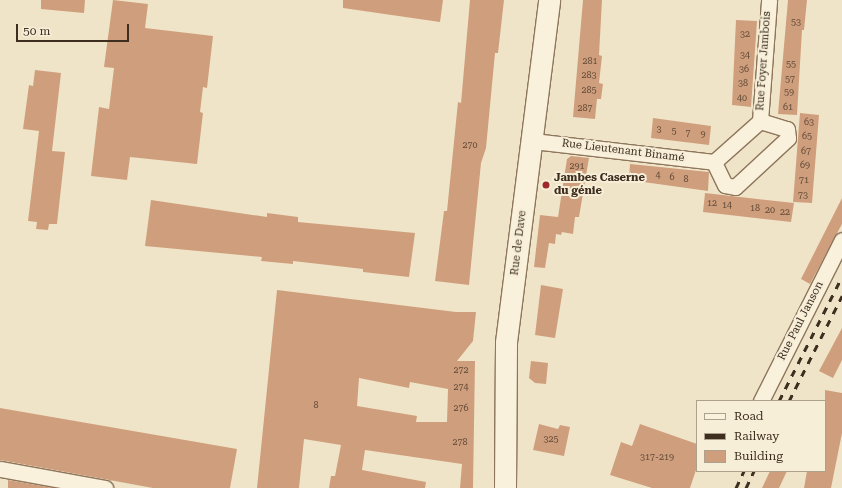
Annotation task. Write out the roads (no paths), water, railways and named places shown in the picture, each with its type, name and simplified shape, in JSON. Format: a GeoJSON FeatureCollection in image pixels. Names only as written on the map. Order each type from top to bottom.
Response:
{"type":"FeatureCollection","features":[{"type":"Feature","properties":{"kind":"main road","name":"Rue de Dave"},"geometry":{"type":"LineString","coordinates":[[505,488],[506,342],[533,141],[549,0]]}},
{"type":"Feature","properties":{"kind":"street","name":"Rue Foyer Jambois"},"geometry":{"type":"LineString","coordinates":[[760,121],[769,0]]}},
{"type":"Feature","properties":{"kind":"street"},"geometry":{"type":"LineString","coordinates":[[760,121],[787,129],[788,138],[735,187],[725,185],[714,162],[760,121]]}},
{"type":"Feature","properties":{"kind":"street","name":"Rue Lieutenant Binamé"},"geometry":{"type":"LineString","coordinates":[[533,141],[714,162]]}},
{"type":"Feature","properties":{"kind":"street","name":"Rue Paul Janson"},"geometry":{"type":"LineString","coordinates":[[762,400],[842,240]]}},
{"type":"Feature","properties":{"kind":"street"},"geometry":{"type":"LineString","coordinates":[[0,469],[105,488]]}},
{"type":"Feature","properties":{"kind":"railway"},"geometry":{"type":"LineString","coordinates":[[780,400],[842,277]]}},
{"type":"Feature","properties":{"kind":"railway"},"geometry":{"type":"LineString","coordinates":[[790,400],[842,296]]}},
{"type":"Feature","properties":{"kind":"railway"},"geometry":{"type":"LineString","coordinates":[[736,488],[744,472]]}},
{"type":"Feature","properties":{"kind":"railway"},"geometry":{"type":"LineString","coordinates":[[746,488],[754,472]]}},
{"type":"Feature","properties":{"kind":"place","name":"Jambes Caserne du génie"},"geometry":{"type":"Point","coordinates":[546,185]}}]}
